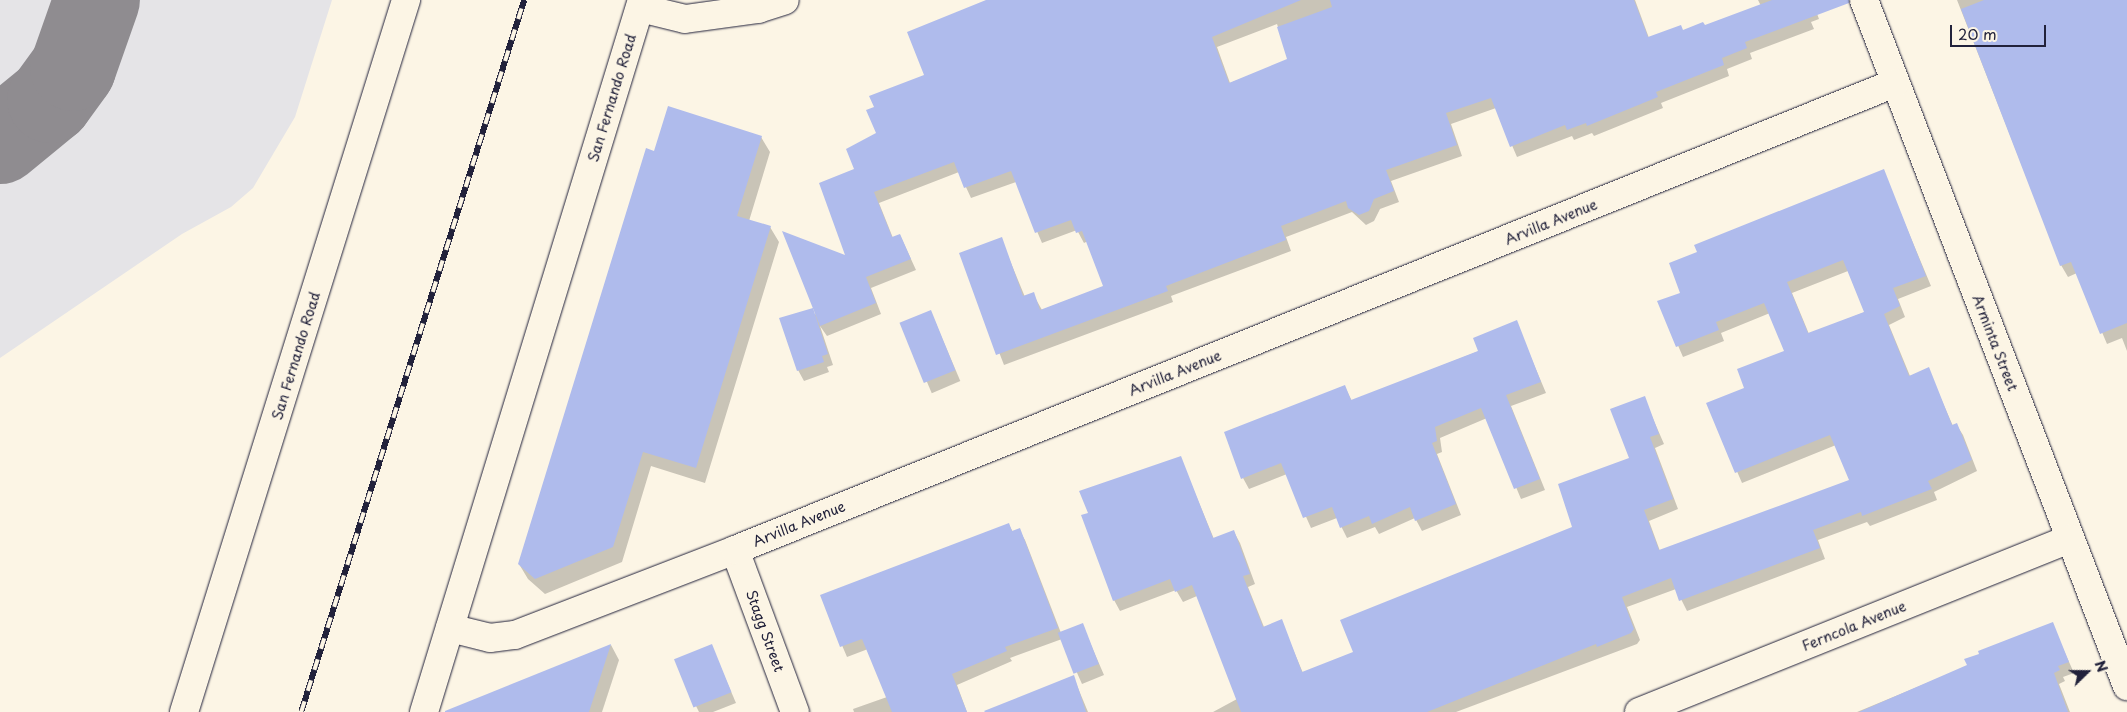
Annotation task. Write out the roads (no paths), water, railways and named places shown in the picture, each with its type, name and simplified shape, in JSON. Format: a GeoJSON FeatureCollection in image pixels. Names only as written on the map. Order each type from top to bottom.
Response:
{"type":"FeatureCollection","features":[{"type":"Feature","properties":{"kind":"street","name":"San Fernando Road"},"geometry":{"type":"LineString","coordinates":[[184,712],[406,0]]}},
{"type":"Feature","properties":{"kind":"street"},"geometry":{"type":"LineString","coordinates":[[641,4],[685,19],[758,9],[785,0]]}},
{"type":"Feature","properties":{"kind":"street","name":"Arminta Street"},"geometry":{"type":"LineString","coordinates":[[1864,0],[2127,686]]}},
{"type":"Feature","properties":{"kind":"street","name":"San Fernando Road"},"geometry":{"type":"LineString","coordinates":[[424,712],[641,4]]}},
{"type":"Feature","properties":{"kind":"street","name":"Arvilla Avenue"},"geometry":{"type":"LineString","coordinates":[[450,628],[490,638],[515,635],[735,550],[1895,83]]}},
{"type":"Feature","properties":{"kind":"street","name":"Ferncola Avenue"},"geometry":{"type":"LineString","coordinates":[[1639,712],[2070,539]]}},
{"type":"Feature","properties":{"kind":"street","name":"Stagg Street"},"geometry":{"type":"LineString","coordinates":[[735,550],[795,712]]}},
{"type":"Feature","properties":{"kind":"railway"},"geometry":{"type":"LineString","coordinates":[[301,712],[524,0]]}}]}
